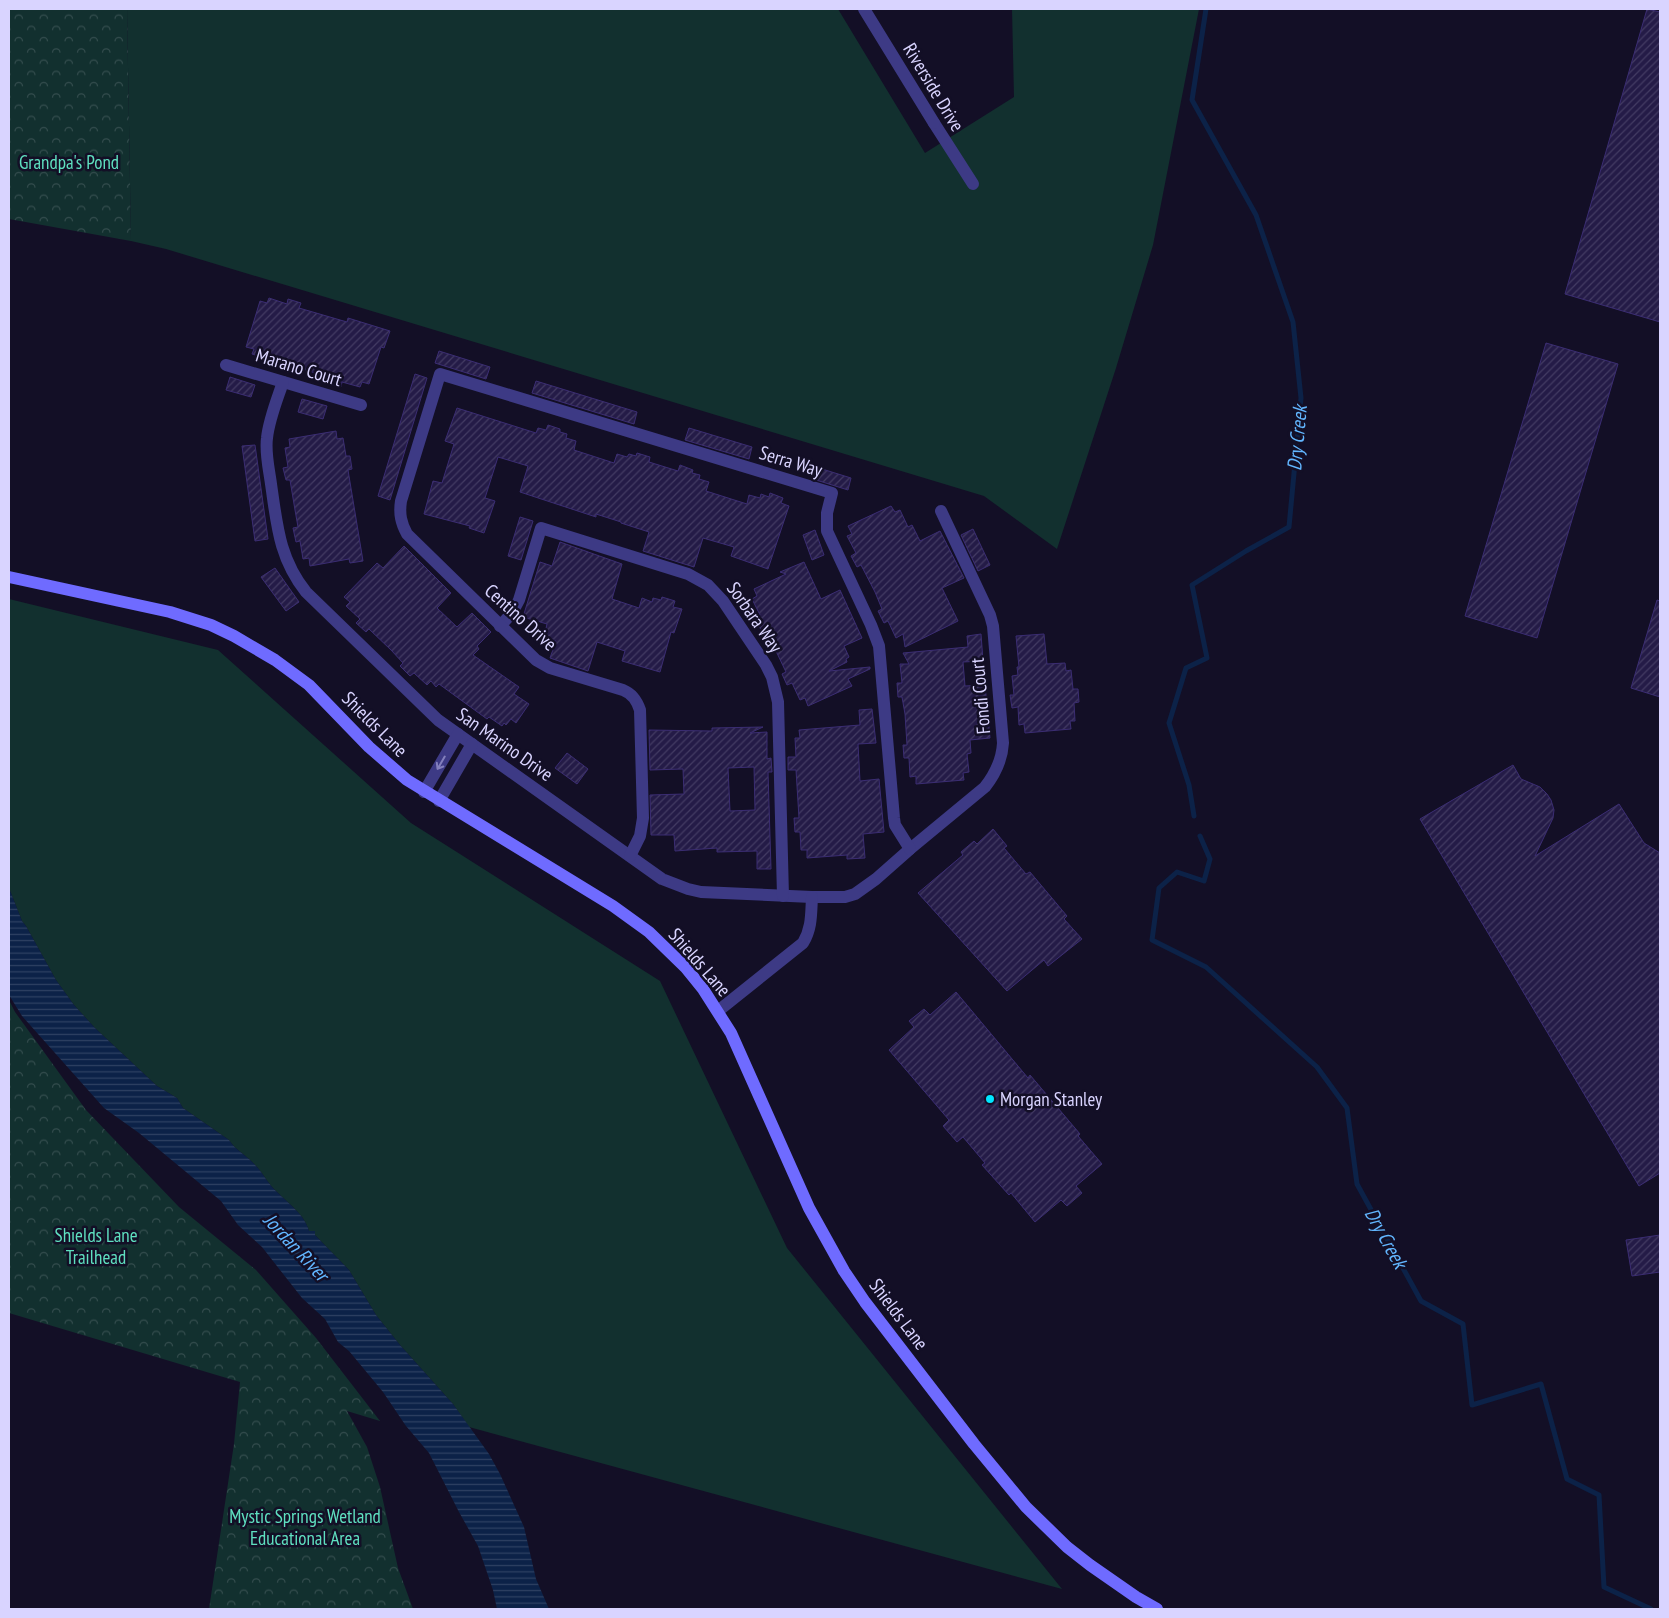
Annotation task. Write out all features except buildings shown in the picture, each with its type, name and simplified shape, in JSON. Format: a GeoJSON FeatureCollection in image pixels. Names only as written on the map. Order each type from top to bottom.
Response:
{"type":"FeatureCollection","features":[{"type":"Feature","properties":{"kind":"main road","name":"Shields Lane"},"geometry":{"type":"LineString","coordinates":[[9,577],[162,609],[204,622],[234,636],[275,660],[309,685],[382,759],[424,792],[630,918],[649,932],[686,968],[718,1011],[743,1058],[808,1208],[839,1263],[865,1302],[974,1444],[1026,1507],[1067,1547],[1090,1565],[1128,1592],[1157,1609]]}},
{"type":"Feature","properties":{"kind":"street","name":"Riverside Drive"},"geometry":{"type":"LineString","coordinates":[[864,9],[973,184]]}},
{"type":"Feature","properties":{"kind":"street","name":"Marano Court"},"geometry":{"type":"LineString","coordinates":[[226,365],[362,405]]}},
{"type":"Feature","properties":{"kind":"street","name":"Centino Drive"},"geometry":{"type":"LineString","coordinates":[[440,374],[401,501],[400,518],[407,534],[530,656],[543,664],[628,692],[636,700],[640,710],[644,810],[640,836],[630,856]]}},
{"type":"Feature","properties":{"kind":"street","name":"Serra Way"},"geometry":{"type":"LineString","coordinates":[[440,374],[832,493],[827,513],[827,530],[879,646],[895,825],[910,848]]}},
{"type":"Feature","properties":{"kind":"street","name":"San Marino Drive"},"geometry":{"type":"LineString","coordinates":[[282,382],[268,430],[267,446],[279,535],[288,566],[306,592],[428,712],[662,879],[688,889],[715,894],[845,897],[855,894],[876,879],[910,848]]}},
{"type":"Feature","properties":{"kind":"street","name":"Fondi Court"},"geometry":{"type":"LineString","coordinates":[[910,848],[985,787],[997,770],[1003,743],[992,620],[941,511]]}},
{"type":"Feature","properties":{"kind":"street","name":"Sorbara Way"},"geometry":{"type":"LineString","coordinates":[[500,626],[512,613],[519,600],[541,528],[699,578],[716,592],[766,665],[776,689],[778,702],[783,896]]}},
{"type":"Feature","properties":{"kind":"street"},"geometry":{"type":"LineString","coordinates":[[424,792],[458,734]]}},
{"type":"Feature","properties":{"kind":"street"},"geometry":{"type":"LineString","coordinates":[[439,801],[472,744]]}},
{"type":"Feature","properties":{"kind":"street"},"geometry":{"type":"LineString","coordinates":[[718,1011],[803,943],[811,924],[812,897]]}},
{"type":"Feature","properties":{"kind":"green space","name":"Grandpa's Pond"},"geometry":{"type":"Polygon","coordinates":[[[9,9],[127,9],[131,241],[9,219],[9,9]]]}},
{"type":"Feature","properties":{"kind":"green space"},"geometry":{"type":"Polygon","coordinates":[[[127,9],[838,9],[925,153],[1014,97],[1012,9],[1199,9],[1153,245],[1116,368],[1057,549],[984,496],[166,249],[131,241],[127,9]]]}},
{"type":"Feature","properties":{"kind":"green space"},"geometry":{"type":"Polygon","coordinates":[[[9,599],[218,650],[411,823],[660,981],[787,1248],[1062,1589],[469,1427],[453,1404],[376,1315],[349,1270],[315,1235],[315,1231],[309,1231],[300,1215],[274,1189],[254,1163],[229,1140],[183,1108],[177,1098],[157,1086],[95,1028],[74,1005],[56,980],[22,921],[9,888],[9,599]]]}},
{"type":"Feature","properties":{"kind":"green space","name":"Shields Lane Trailhead"},"geometry":{"type":"Polygon","coordinates":[[[9,1000],[15,1012],[86,1110],[179,1207],[256,1270],[316,1338],[380,1421],[347,1411],[367,1447],[380,1487],[398,1568],[413,1609],[209,1609],[234,1444],[240,1382],[9,1313],[9,1000]]]}},
{"type":"Feature","properties":{"kind":"water","name":"Jordan River"},"geometry":{"type":"Polygon","coordinates":[[[9,888],[22,921],[56,980],[74,1005],[95,1028],[157,1086],[177,1098],[183,1108],[229,1140],[254,1163],[274,1189],[300,1215],[309,1231],[315,1231],[315,1235],[349,1270],[376,1315],[453,1404],[489,1454],[500,1474],[524,1527],[536,1579],[549,1609],[497,1609],[493,1590],[478,1546],[429,1453],[406,1426],[383,1392],[349,1351],[338,1342],[325,1319],[302,1298],[262,1247],[238,1225],[221,1201],[139,1133],[104,1108],[22,1016],[9,995],[9,888]]]}},
{"type":"Feature","properties":{"kind":"waterway","name":"Dry Creek"},"geometry":{"type":"LineString","coordinates":[[1194,816],[1189,785],[1169,723],[1186,668],[1207,658],[1192,585],[1289,527],[1301,398],[1293,322],[1256,215],[1192,100],[1206,9]]}},
{"type":"Feature","properties":{"kind":"waterway","name":"Dry Creek"},"geometry":{"type":"LineString","coordinates":[[1200,836],[1210,859],[1204,881],[1177,872],[1159,888],[1152,940],[1206,967],[1317,1067],[1347,1108],[1357,1184],[1421,1301],[1463,1324],[1472,1405],[1541,1384],[1567,1479],[1599,1495],[1604,1587],[1651,1609]]}},
{"type":"Feature","properties":{"kind":"place","name":"Morgan Stanley"},"geometry":{"type":"Point","coordinates":[990,1099]}},
{"type":"Feature","properties":{"kind":"park label","name":"Mystic Springs Wetland Educational Area"},"geometry":{"type":"Point","coordinates":[305,1527]}}]}
